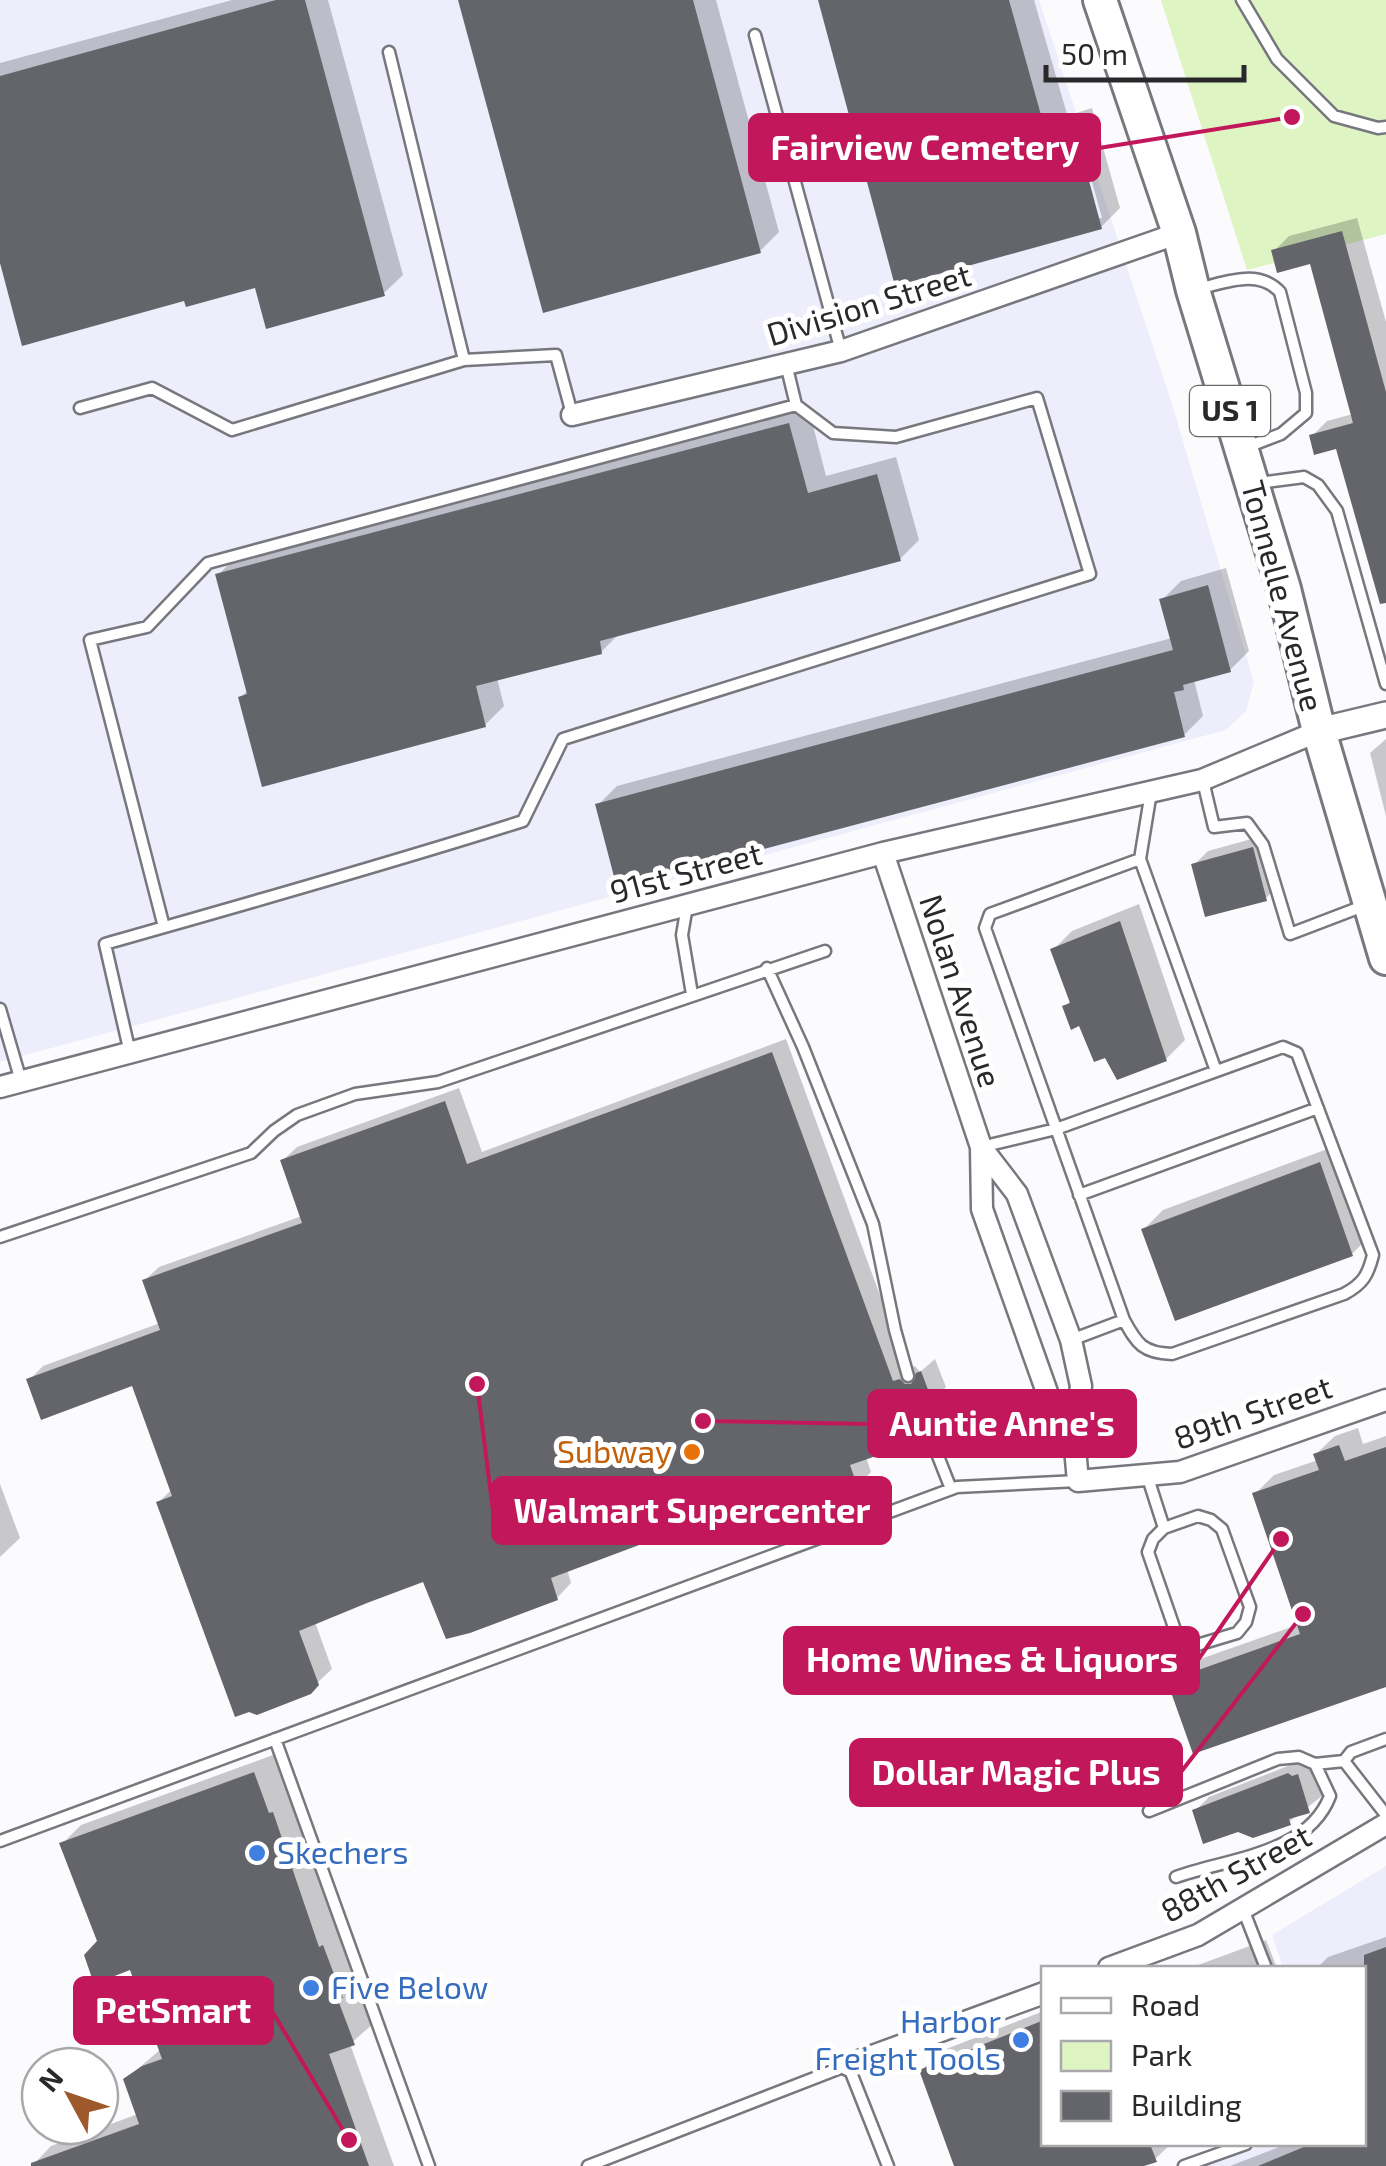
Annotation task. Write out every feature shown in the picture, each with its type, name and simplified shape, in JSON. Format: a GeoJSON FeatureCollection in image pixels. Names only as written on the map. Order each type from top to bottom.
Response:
{"type":"FeatureCollection","features":[{"type":"Feature","properties":{"kind":"main road","name":"US 1"},"geometry":{"type":"LineString","coordinates":[[1104,1],[1179,233]]}},
{"type":"Feature","properties":{"kind":"main road","name":"Tonnelle Avenue"},"geometry":{"type":"LineString","coordinates":[[1179,233],[1192,290],[1284,589],[1319,732],[1386,958]]}},
{"type":"Feature","properties":{"kind":"street","name":"Division Street"},"geometry":{"type":"LineString","coordinates":[[572,416],[841,351],[1179,233]]}},
{"type":"Feature","properties":{"kind":"street","name":"91st Street"},"geometry":{"type":"LineString","coordinates":[[0,1086],[883,854],[1202,780],[1319,732],[1386,715]]}},
{"type":"Feature","properties":{"kind":"street","name":"Nolan Avenue"},"geometry":{"type":"LineString","coordinates":[[883,854],[980,1147],[982,1209],[1048,1396],[1074,1438]]}},
{"type":"Feature","properties":{"kind":"street","name":"Nolan Avenue"},"geometry":{"type":"LineString","coordinates":[[980,1147],[1017,1194],[1070,1340],[1080,1386],[1074,1438],[1078,1481]]}},
{"type":"Feature","properties":{"kind":"street","name":"89th Street"},"geometry":{"type":"LineString","coordinates":[[1078,1481],[1180,1472],[1386,1400]]}},
{"type":"Feature","properties":{"kind":"street","name":"88th Street"},"geometry":{"type":"LineString","coordinates":[[1114,1966],[1198,1935],[1386,1824]]}},
{"type":"Feature","properties":{"kind":"street"},"geometry":{"type":"LineString","coordinates":[[848,2065],[1041,1994]]}},
{"type":"Feature","properties":{"kind":"lane"},"geometry":{"type":"LineString","coordinates":[[1242,0],[1277,59],[1334,116],[1386,127]]}},
{"type":"Feature","properties":{"kind":"lane"},"geometry":{"type":"LineString","coordinates":[[754,35],[841,351]]}},
{"type":"Feature","properties":{"kind":"lane"},"geometry":{"type":"LineString","coordinates":[[389,52],[464,360]]}},
{"type":"Feature","properties":{"kind":"lane"},"geometry":{"type":"LineString","coordinates":[[1192,290],[1254,277],[1272,283],[1280,292],[1306,393],[1306,413],[1280,434],[1241,450]]}},
{"type":"Feature","properties":{"kind":"lane"},"geometry":{"type":"LineString","coordinates":[[80,408],[152,388],[232,430],[464,360],[556,355],[572,416]]}},
{"type":"Feature","properties":{"kind":"lane"},"geometry":{"type":"LineString","coordinates":[[130,1054],[106,944],[523,821],[563,739],[1090,574],[1037,398],[896,437],[833,433],[796,405],[786,364]]}},
{"type":"Feature","properties":{"kind":"lane"},"geometry":{"type":"LineString","coordinates":[[164,927],[90,640],[147,627],[208,564],[796,405]]}},
{"type":"Feature","properties":{"kind":"lane"},"geometry":{"type":"LineString","coordinates":[[1253,484],[1304,477],[1318,485],[1337,510],[1386,684]]}},
{"type":"Feature","properties":{"kind":"lane"},"geometry":{"type":"LineString","coordinates":[[1202,780],[1214,828],[1247,823],[1263,844],[1290,934],[1370,904]]}},
{"type":"Feature","properties":{"kind":"lane"},"geometry":{"type":"LineString","coordinates":[[1150,792],[1140,858],[1216,1072]]}},
{"type":"Feature","properties":{"kind":"lane"},"geometry":{"type":"LineString","coordinates":[[980,1147],[1056,1130],[1284,1047],[1297,1053],[1373,1255],[1360,1285],[1172,1354],[1154,1354],[1140,1345],[1124,1320],[1079,1195],[1056,1130],[984,928],[990,914],[1140,858]]}},
{"type":"Feature","properties":{"kind":"lane"},"geometry":{"type":"LineString","coordinates":[[687,906],[682,935],[692,994]]}},
{"type":"Feature","properties":{"kind":"lane"},"geometry":{"type":"LineString","coordinates":[[0,1237],[251,1154],[297,1115],[355,1094],[438,1082],[825,950]]}},
{"type":"Feature","properties":{"kind":"lane"},"geometry":{"type":"LineString","coordinates":[[767,968],[873,1224],[908,1376]]}},
{"type":"Feature","properties":{"kind":"lane"},"geometry":{"type":"LineString","coordinates":[[0,1009],[3,1033],[21,1080]]}},
{"type":"Feature","properties":{"kind":"lane"},"geometry":{"type":"LineString","coordinates":[[1079,1195],[1318,1108]]}},
{"type":"Feature","properties":{"kind":"lane"},"geometry":{"type":"LineString","coordinates":[[1070,1340],[1124,1320]]}},
{"type":"Feature","properties":{"kind":"lane"},"geometry":{"type":"LineString","coordinates":[[919,1408],[951,1489]]}},
{"type":"Feature","properties":{"kind":"lane"},"geometry":{"type":"LineString","coordinates":[[1146,1475],[1164,1528]]}},
{"type":"Feature","properties":{"kind":"lane"},"geometry":{"type":"LineString","coordinates":[[0,1841],[951,1489],[1078,1481]]}},
{"type":"Feature","properties":{"kind":"lane"},"geometry":{"type":"LineString","coordinates":[[1198,1516],[1222,1529],[1250,1607],[1246,1622],[1237,1633],[1196,1646],[1176,1630],[1148,1552],[1153,1539],[1164,1528],[1198,1516]]}},
{"type":"Feature","properties":{"kind":"lane"},"geometry":{"type":"LineString","coordinates":[[275,1739],[429,2166]]}},
{"type":"Feature","properties":{"kind":"lane"},"geometry":{"type":"LineString","coordinates":[[1148,1811],[1278,1759],[1299,1757],[1315,1764],[1344,1761],[1352,1752],[1386,1739]]}},
{"type":"Feature","properties":{"kind":"lane"},"geometry":{"type":"LineString","coordinates":[[1344,1761],[1386,1815]]}},
{"type":"Feature","properties":{"kind":"lane"},"geometry":{"type":"LineString","coordinates":[[1176,1878],[1216,1863],[1239,1860],[1306,1831],[1322,1816],[1330,1796],[1315,1764]]}},
{"type":"Feature","properties":{"kind":"lane"},"geometry":{"type":"LineString","coordinates":[[1243,1908],[1265,1966]]}},
{"type":"Feature","properties":{"kind":"lane"},"geometry":{"type":"LineString","coordinates":[[588,2166],[848,2065],[888,2166]]}},
{"type":"Feature","properties":{"kind":"lane"},"geometry":{"type":"LineString","coordinates":[[1184,2166],[1240,2146]]}},
{"type":"Feature","properties":{"kind":"shaded area"},"geometry":{"type":"Polygon","coordinates":[[[0,0],[1039,0],[1172,404],[1254,682],[1246,711],[1226,730],[0,1062],[0,0]]]}},
{"type":"Feature","properties":{"kind":"shaded area"},"geometry":{"type":"Polygon","coordinates":[[[1386,1866],[1386,2166],[1204,2166],[1260,2146],[1366,2146],[1366,1966],[1282,1966],[1272,1935],[1386,1866]]]}},
{"type":"Feature","properties":{"kind":"green space"},"geometry":{"type":"Polygon","coordinates":[[[1161,0],[1386,0],[1386,234],[1247,270],[1161,0]]]}},
{"type":"Feature","properties":{"kind":"building"},"geometry":{"type":"Polygon","coordinates":[[[276,0],[305,0],[385,296],[266,329],[255,288],[186,307],[184,301],[22,346],[0,263],[0,76],[276,0]]]}},
{"type":"Feature","properties":{"kind":"building"},"geometry":{"type":"Polygon","coordinates":[[[458,0],[693,0],[761,253],[543,313],[458,0]]]}},
{"type":"Feature","properties":{"kind":"building"},"geometry":{"type":"Polygon","coordinates":[[[818,0],[1009,0],[1046,133],[1074,125],[1102,229],[895,286],[818,0]]]}},
{"type":"Feature","properties":{"kind":"building"},"geometry":{"type":"Polygon","coordinates":[[[1342,231],[1386,392],[1386,603],[1380,604],[1336,449],[1314,455],[1309,435],[1353,423],[1310,264],[1277,273],[1271,250],[1342,231]]]}},
{"type":"Feature","properties":{"kind":"building"},"geometry":{"type":"Polygon","coordinates":[[[789,423],[808,493],[877,474],[901,561],[600,641],[602,654],[476,686],[486,727],[262,787],[238,697],[247,694],[215,574],[789,423]]]}},
{"type":"Feature","properties":{"kind":"building"},"geometry":{"type":"Polygon","coordinates":[[[1208,585],[1231,672],[1183,685],[1184,690],[1174,692],[1185,737],[617,888],[595,804],[1173,650],[1159,599],[1208,585]]]}},
{"type":"Feature","properties":{"kind":"building"},"geometry":{"type":"Polygon","coordinates":[[[1253,847],[1267,901],[1205,917],[1191,864],[1253,847]]]}},
{"type":"Feature","properties":{"kind":"building"},"geometry":{"type":"Polygon","coordinates":[[[1120,921],[1167,1061],[1117,1080],[1105,1058],[1094,1062],[1079,1026],[1071,1030],[1062,1006],[1070,1003],[1050,949],[1120,921]]]}},
{"type":"Feature","properties":{"kind":"building"},"geometry":{"type":"Polygon","coordinates":[[[772,1052],[893,1381],[900,1379],[911,1384],[921,1371],[933,1403],[927,1405],[917,1400],[911,1411],[905,1413],[917,1442],[850,1465],[858,1488],[812,1508],[714,1542],[706,1520],[551,1578],[558,1600],[470,1633],[446,1639],[423,1582],[367,1603],[299,1631],[319,1685],[311,1694],[257,1715],[249,1712],[235,1717],[156,1502],[172,1496],[132,1386],[41,1420],[26,1379],[160,1330],[142,1280],[302,1223],[280,1160],[445,1101],[467,1164],[772,1052]]]}},
{"type":"Feature","properties":{"kind":"building"},"geometry":{"type":"Polygon","coordinates":[[[1320,1162],[1353,1256],[1175,1321],[1141,1229],[1320,1162]]]}},
{"type":"Feature","properties":{"kind":"building"},"geometry":{"type":"Polygon","coordinates":[[[1339,1445],[1345,1461],[1386,1447],[1386,1687],[1193,1754],[1167,1681],[1300,1634],[1252,1493],[1319,1470],[1313,1454],[1339,1445]]]}},
{"type":"Feature","properties":{"kind":"building"},"geometry":{"type":"Polygon","coordinates":[[[254,1772],[269,1813],[273,1812],[319,1947],[323,1945],[343,1998],[338,2000],[355,2045],[329,2054],[369,2166],[31,2166],[78,2146],[120,2146],[120,2131],[139,2124],[123,2079],[162,2059],[130,1970],[94,1984],[84,1955],[97,1941],[59,1843],[254,1772]]]}},
{"type":"Feature","properties":{"kind":"building"},"geometry":{"type":"Polygon","coordinates":[[[1288,1773],[1298,1774],[1310,1813],[1289,1819],[1291,1825],[1253,1838],[1238,1832],[1203,1844],[1192,1810],[1288,1773]]]}},
{"type":"Feature","properties":{"kind":"building"},"geometry":{"type":"Polygon","coordinates":[[[1386,1947],[1386,2166],[1258,2166],[1306,2146],[1366,2146],[1364,1955],[1386,1947]]]}},
{"type":"Feature","properties":{"kind":"building"},"geometry":{"type":"Polygon","coordinates":[[[1041,2021],[1041,2146],[1151,2146],[1157,2162],[1144,2166],[954,2166],[919,2070],[1041,2021]]]}},
{"type":"Feature","properties":{"kind":"place","name":"Fairview Cemetery"},"geometry":{"type":"Point","coordinates":[1292,117]}},
{"type":"Feature","properties":{"kind":"place","name":"Walmart Supercenter"},"geometry":{"type":"Point","coordinates":[477,1384]}},
{"type":"Feature","properties":{"kind":"place","name":"Auntie Anne's"},"geometry":{"type":"Point","coordinates":[703,1421]}},
{"type":"Feature","properties":{"kind":"place","name":"Subway"},"geometry":{"type":"Point","coordinates":[692,1452]}},
{"type":"Feature","properties":{"kind":"place","name":"Home Wines & Liquors"},"geometry":{"type":"Point","coordinates":[1281,1539]}},
{"type":"Feature","properties":{"kind":"place","name":"Dollar Magic Plus"},"geometry":{"type":"Point","coordinates":[1303,1614]}},
{"type":"Feature","properties":{"kind":"place","name":"Skechers"},"geometry":{"type":"Point","coordinates":[257,1853]}},
{"type":"Feature","properties":{"kind":"place","name":"Five Below"},"geometry":{"type":"Point","coordinates":[311,1988]}},
{"type":"Feature","properties":{"kind":"place","name":"Harbor Freight Tools"},"geometry":{"type":"Point","coordinates":[1021,2040]}},
{"type":"Feature","properties":{"kind":"place","name":"PetSmart"},"geometry":{"type":"Point","coordinates":[349,2140]}}]}
